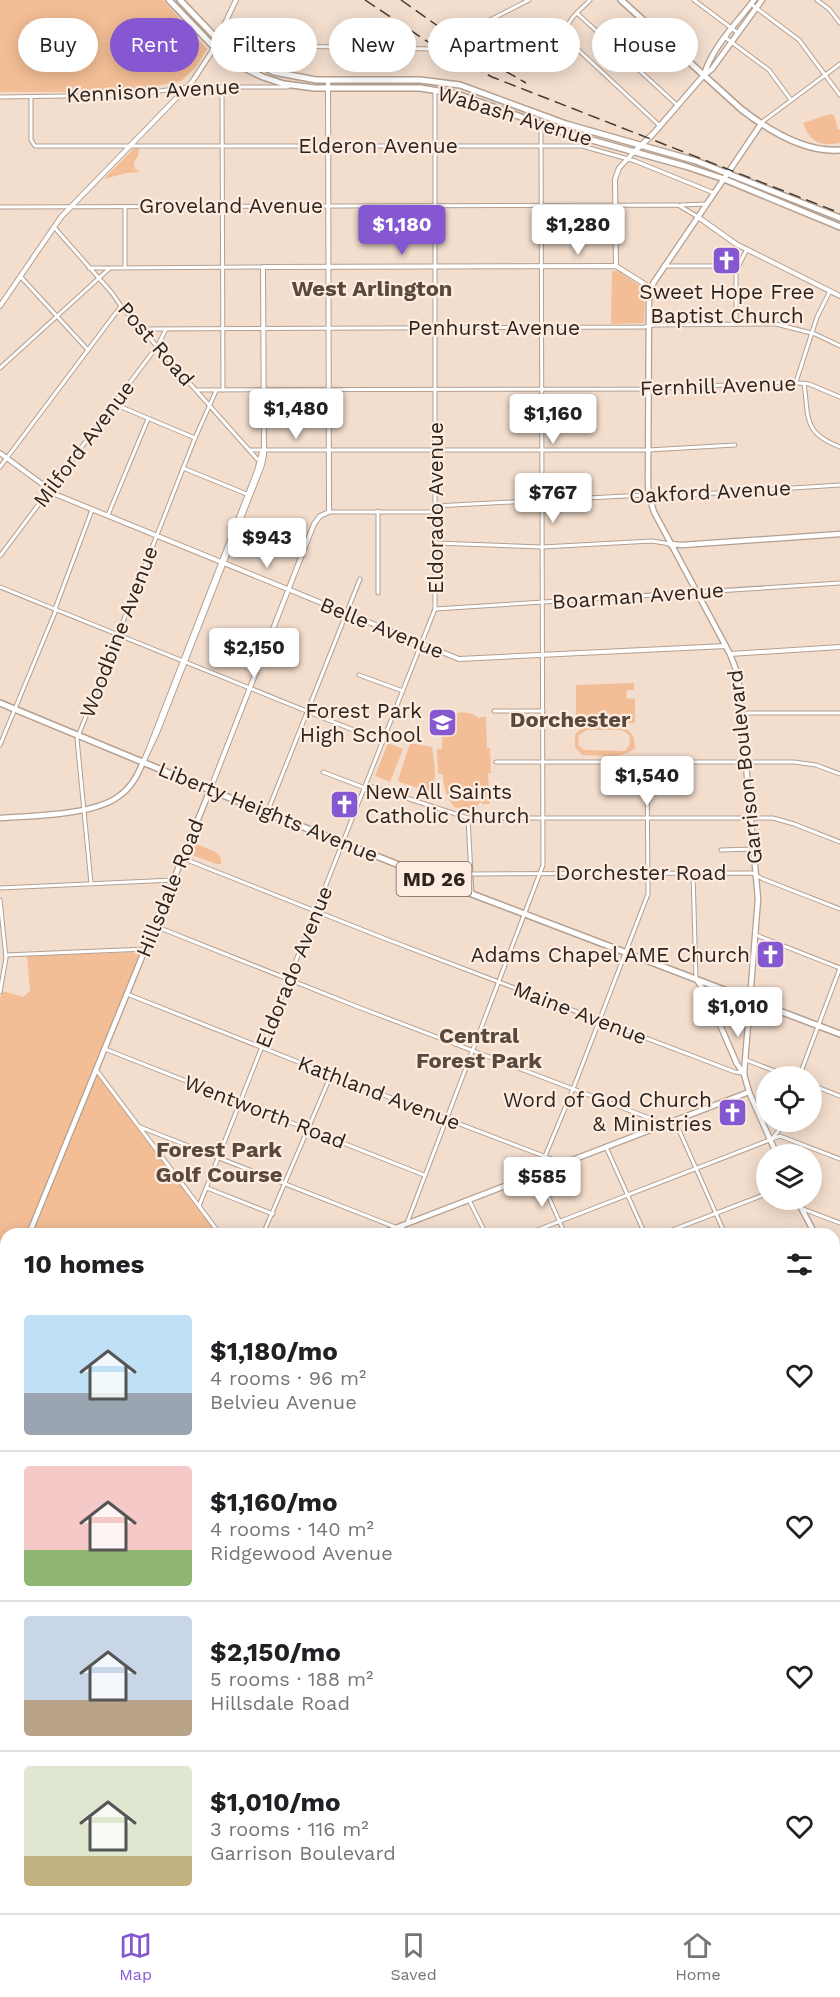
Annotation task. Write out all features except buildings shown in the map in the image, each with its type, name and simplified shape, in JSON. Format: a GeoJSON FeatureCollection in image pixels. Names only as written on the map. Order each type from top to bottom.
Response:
{"type":"FeatureCollection","features":[{"type":"Feature","properties":{"kind":"main road","name":"Wabash Avenue"},"geometry":{"type":"LineString","coordinates":[[169,0],[211,45]]}},
{"type":"Feature","properties":{"kind":"main road","name":"Wabash Avenue"},"geometry":{"type":"LineString","coordinates":[[180,0],[211,34]]}},
{"type":"Feature","properties":{"kind":"main road"},"geometry":{"type":"LineString","coordinates":[[621,0],[741,109],[761,124],[813,148],[840,150]]}},
{"type":"Feature","properties":{"kind":"main road"},"geometry":{"type":"LineString","coordinates":[[634,152],[712,69],[761,0]]}},
{"type":"Feature","properties":{"kind":"main road"},"geometry":{"type":"LineString","coordinates":[[704,75],[707,65],[752,2]]}},
{"type":"Feature","properties":{"kind":"main road","name":"Wabash Avenue"},"geometry":{"type":"LineString","coordinates":[[253,72],[263,77],[306,87],[435,89],[479,100],[541,125],[724,179],[840,227]]}},
{"type":"Feature","properties":{"kind":"main road","name":"Wabash Avenue"},"geometry":{"type":"LineString","coordinates":[[274,72],[306,79],[420,80],[449,83],[541,115],[687,158],[840,218]]}},
{"type":"Feature","properties":{"kind":"main road"},"geometry":{"type":"LineString","coordinates":[[541,115],[541,125]]}},
{"type":"Feature","properties":{"kind":"main road","name":"Garrison Boulevard"},"geometry":{"type":"LineString","coordinates":[[761,124],[651,288],[648,450],[649,496],[670,544],[726,646],[738,675],[758,899],[744,1074],[749,1092],[773,1144]]}},
{"type":"Feature","properties":{"kind":"main road"},"geometry":{"type":"LineString","coordinates":[[670,544],[840,534]]}},
{"type":"Feature","properties":{"kind":"main road","name":"Liberty Heights Avenue"},"geometry":{"type":"LineString","coordinates":[[0,703],[210,790],[472,894],[840,1034]]}},
{"type":"Feature","properties":{"kind":"main road"},"geometry":{"type":"LineString","coordinates":[[0,818],[83,810],[100,806],[119,796],[135,779],[143,762]]}},
{"type":"Feature","properties":{"kind":"main road","name":"Hillsdale Road"},"geometry":{"type":"LineString","coordinates":[[31,1228],[210,790]]}},
{"type":"Feature","properties":{"kind":"main road"},"geometry":{"type":"LineString","coordinates":[[696,979],[708,997],[737,1064],[744,1074]]}},
{"type":"Feature","properties":{"kind":"main road"},"geometry":{"type":"LineString","coordinates":[[396,1228],[749,1092]]}},
{"type":"Feature","properties":{"kind":"main road"},"geometry":{"type":"LineString","coordinates":[[802,1210],[812,1228]]}},
{"type":"Feature","properties":{"kind":"street"},"geometry":{"type":"LineString","coordinates":[[227,18],[236,0]]}},
{"type":"Feature","properties":{"kind":"street"},"geometry":{"type":"LineString","coordinates":[[317,47],[433,49],[529,0]]}},
{"type":"Feature","properties":{"kind":"street"},"geometry":{"type":"LineString","coordinates":[[590,0],[566,28],[568,37],[575,48],[660,126]]}},
{"type":"Feature","properties":{"kind":"street"},"geometry":{"type":"LineString","coordinates":[[694,0],[738,33]]}},
{"type":"Feature","properties":{"kind":"street"},"geometry":{"type":"LineString","coordinates":[[817,0],[829,9],[840,23]]}},
{"type":"Feature","properties":{"kind":"street"},"geometry":{"type":"LineString","coordinates":[[752,2],[756,8],[799,40],[840,95]]}},
{"type":"Feature","properties":{"kind":"street"},"geometry":{"type":"LineString","coordinates":[[577,14],[678,106]]}},
{"type":"Feature","properties":{"kind":"street"},"geometry":{"type":"LineString","coordinates":[[726,38],[769,70],[791,100]]}},
{"type":"Feature","properties":{"kind":"street"},"geometry":{"type":"LineString","coordinates":[[248,45],[260,46],[251,52],[244,47],[248,45]]}},
{"type":"Feature","properties":{"kind":"street"},"geometry":{"type":"LineString","coordinates":[[0,306],[70,207],[188,87],[211,50]]}},
{"type":"Feature","properties":{"kind":"street"},"geometry":{"type":"LineString","coordinates":[[761,124],[840,64]]}},
{"type":"Feature","properties":{"kind":"street"},"geometry":{"type":"LineString","coordinates":[[328,80],[329,512],[435,512]]}},
{"type":"Feature","properties":{"kind":"street","name":"Kennison Avenue"},"geometry":{"type":"LineString","coordinates":[[0,97],[132,95],[188,87],[306,87]]}},
{"type":"Feature","properties":{"kind":"street"},"geometry":{"type":"LineString","coordinates":[[222,87],[223,390]]}},
{"type":"Feature","properties":{"kind":"street","name":"Eldorado Avenue"},"geometry":{"type":"LineString","coordinates":[[199,1206],[435,609],[435,89]]}},
{"type":"Feature","properties":{"kind":"street","name":"Elderon Avenue"},"geometry":{"type":"LineString","coordinates":[[32,97],[33,145],[582,146],[627,159],[714,193]]}},
{"type":"Feature","properties":{"kind":"street"},"geometry":{"type":"LineString","coordinates":[[140,1127],[285,1185],[402,1226],[425,1175],[543,865],[541,125]]}},
{"type":"Feature","properties":{"kind":"street"},"geometry":{"type":"LineString","coordinates":[[616,266],[616,175],[634,152]]}},
{"type":"Feature","properties":{"kind":"street","name":"Groveland Avenue"},"geometry":{"type":"LineString","coordinates":[[0,207],[706,204]]}},
{"type":"Feature","properties":{"kind":"street"},"geometry":{"type":"LineString","coordinates":[[678,205],[731,241],[840,296]]}},
{"type":"Feature","properties":{"kind":"street"},"geometry":{"type":"LineString","coordinates":[[125,207],[125,267]]}},
{"type":"Feature","properties":{"kind":"street","name":"Post Road"},"geometry":{"type":"LineString","coordinates":[[54,227],[121,306],[257,459],[260,459]]}},
{"type":"Feature","properties":{"kind":"street"},"geometry":{"type":"LineString","coordinates":[[736,324],[736,271],[747,249]]}},
{"type":"Feature","properties":{"kind":"street"},"geometry":{"type":"LineString","coordinates":[[89,268],[616,266],[651,288]]}},
{"type":"Feature","properties":{"kind":"street"},"geometry":{"type":"LineString","coordinates":[[664,266],[738,266]]}},
{"type":"Feature","properties":{"kind":"street"},"geometry":{"type":"LineString","coordinates":[[143,762],[152,746],[183,661],[262,465],[263,267]]}},
{"type":"Feature","properties":{"kind":"street"},"geometry":{"type":"LineString","coordinates":[[0,368],[110,268]]}},
{"type":"Feature","properties":{"kind":"street"},"geometry":{"type":"LineString","coordinates":[[20,276],[88,350]]}},
{"type":"Feature","properties":{"kind":"street"},"geometry":{"type":"LineString","coordinates":[[796,382],[811,334],[830,291]]}},
{"type":"Feature","properties":{"kind":"street"},"geometry":{"type":"LineString","coordinates":[[0,467],[121,306]]}},
{"type":"Feature","properties":{"kind":"street","name":"Penhurst Avenue"},"geometry":{"type":"LineString","coordinates":[[143,329],[780,324],[840,346]]}},
{"type":"Feature","properties":{"kind":"street","name":"Milford Avenue"},"geometry":{"type":"LineString","coordinates":[[0,556],[158,345],[166,329]]}},
{"type":"Feature","properties":{"kind":"street","name":"Fernhill Avenue"},"geometry":{"type":"LineString","coordinates":[[197,390],[648,388],[796,382],[840,398]]}},
{"type":"Feature","properties":{"kind":"street"},"geometry":{"type":"LineString","coordinates":[[804,383],[813,432],[820,438],[840,447]]}},
{"type":"Feature","properties":{"kind":"street","name":"Woodbine Avenue"},"geometry":{"type":"LineString","coordinates":[[90,884],[78,735],[209,403],[217,390]]}},
{"type":"Feature","properties":{"kind":"street"},"geometry":{"type":"LineString","coordinates":[[114,404],[195,438]]}},
{"type":"Feature","properties":{"kind":"street"},"geometry":{"type":"LineString","coordinates":[[108,517],[148,418]]}},
{"type":"Feature","properties":{"kind":"street"},"geometry":{"type":"LineString","coordinates":[[250,450],[648,450],[735,445]]}},
{"type":"Feature","properties":{"kind":"street"},"geometry":{"type":"LineString","coordinates":[[249,495],[263,450]]}},
{"type":"Feature","properties":{"kind":"street","name":"Belle Avenue"},"geometry":{"type":"LineString","coordinates":[[0,453],[57,495],[459,659],[726,646]]}},
{"type":"Feature","properties":{"kind":"street"},"geometry":{"type":"LineString","coordinates":[[183,468],[249,495]]}},
{"type":"Feature","properties":{"kind":"street","name":"Oakford Avenue"},"geometry":{"type":"LineString","coordinates":[[435,506],[840,485]]}},
{"type":"Feature","properties":{"kind":"street"},"geometry":{"type":"LineString","coordinates":[[0,745],[56,610],[92,510]]}},
{"type":"Feature","properties":{"kind":"street","name":"Hillsdale Road"},"geometry":{"type":"LineString","coordinates":[[210,790],[314,524],[320,516],[329,512]]}},
{"type":"Feature","properties":{"kind":"street"},"geometry":{"type":"LineString","coordinates":[[378,512],[378,593]]}},
{"type":"Feature","properties":{"kind":"street"},"geometry":{"type":"LineString","coordinates":[[435,543],[542,547],[652,541],[670,544]]}},
{"type":"Feature","properties":{"kind":"street"},"geometry":{"type":"LineString","coordinates":[[267,813],[360,579]]}},
{"type":"Feature","properties":{"kind":"street","name":"Boarman Avenue"},"geometry":{"type":"LineString","coordinates":[[435,609],[840,583]]}},
{"type":"Feature","properties":{"kind":"street"},"geometry":{"type":"LineString","coordinates":[[0,587],[383,742]]}},
{"type":"Feature","properties":{"kind":"street"},"geometry":{"type":"LineString","coordinates":[[730,654],[840,646]]}},
{"type":"Feature","properties":{"kind":"street"},"geometry":{"type":"LineString","coordinates":[[359,675],[403,692]]}},
{"type":"Feature","properties":{"kind":"street"},"geometry":{"type":"LineString","coordinates":[[494,711],[543,711]]}},
{"type":"Feature","properties":{"kind":"street"},"geometry":{"type":"LineString","coordinates":[[743,713],[840,713]]}},
{"type":"Feature","properties":{"kind":"street"},"geometry":{"type":"LineString","coordinates":[[496,762],[802,763],[840,774]]}},
{"type":"Feature","properties":{"kind":"street"},"geometry":{"type":"LineString","coordinates":[[562,1228],[538,1173],[648,894],[647,762]]}},
{"type":"Feature","properties":{"kind":"street"},"geometry":{"type":"LineString","coordinates":[[322,772],[468,818],[752,818],[785,821],[840,842]]}},
{"type":"Feature","properties":{"kind":"street"},"geometry":{"type":"LineString","coordinates":[[468,818],[472,894]]}},
{"type":"Feature","properties":{"kind":"street"},"geometry":{"type":"LineString","coordinates":[[721,850],[754,849]]}},
{"type":"Feature","properties":{"kind":"street","name":"Maine Avenue"},"geometry":{"type":"LineString","coordinates":[[182,858],[599,1021],[744,1074]]}},
{"type":"Feature","properties":{"kind":"street"},"geometry":{"type":"LineString","coordinates":[[693,873],[696,979]]}},
{"type":"Feature","properties":{"kind":"street","name":"Dorchester Road"},"geometry":{"type":"LineString","coordinates":[[471,874],[747,873],[840,909]]}},
{"type":"Feature","properties":{"kind":"street"},"geometry":{"type":"LineString","coordinates":[[0,888],[173,880]]}},
{"type":"Feature","properties":{"kind":"street"},"geometry":{"type":"LineString","coordinates":[[0,900],[6,955],[0,992]]}},
{"type":"Feature","properties":{"kind":"street"},"geometry":{"type":"LineString","coordinates":[[155,926],[665,1124]]}},
{"type":"Feature","properties":{"kind":"street"},"geometry":{"type":"LineString","coordinates":[[756,935],[840,968],[803,1066]]}},
{"type":"Feature","properties":{"kind":"street"},"geometry":{"type":"LineString","coordinates":[[6,955],[146,949]]}},
{"type":"Feature","properties":{"kind":"street","name":"Kathland Avenue"},"geometry":{"type":"LineString","coordinates":[[127,994],[563,1164]]}},
{"type":"Feature","properties":{"kind":"street","name":"Wentworth Road"},"geometry":{"type":"LineString","coordinates":[[105,1049],[425,1175]]}},
{"type":"Feature","properties":{"kind":"street"},"geometry":{"type":"LineString","coordinates":[[746,1060],[762,1066]]}},
{"type":"Feature","properties":{"kind":"street"},"geometry":{"type":"LineString","coordinates":[[96,1070],[216,1228]]}},
{"type":"Feature","properties":{"kind":"street"},"geometry":{"type":"LineString","coordinates":[[266,1228],[331,1075]]}},
{"type":"Feature","properties":{"kind":"street"},"geometry":{"type":"LineString","coordinates":[[822,1089],[840,1096]]}},
{"type":"Feature","properties":{"kind":"street"},"geometry":{"type":"LineString","coordinates":[[675,1121],[722,1228]]}},
{"type":"Feature","properties":{"kind":"street"},"geometry":{"type":"LineString","coordinates":[[771,1140],[777,1132]]}},
{"type":"Feature","properties":{"kind":"street"},"geometry":{"type":"LineString","coordinates":[[544,1228],[780,1136],[840,1159]]}},
{"type":"Feature","properties":{"kind":"street"},"geometry":{"type":"LineString","coordinates":[[606,1147],[642,1228]]}},
{"type":"Feature","properties":{"kind":"street"},"geometry":{"type":"LineString","coordinates":[[206,1188],[273,1214]]}},
{"type":"Feature","properties":{"kind":"street"},"geometry":{"type":"LineString","coordinates":[[677,1228],[756,1198]]}},
{"type":"Feature","properties":{"kind":"street"},"geometry":{"type":"LineString","coordinates":[[469,1200],[483,1228]]}},
{"type":"Feature","properties":{"kind":"street"},"geometry":{"type":"LineString","coordinates":[[806,1210],[840,1223]]}},
{"type":"Feature","properties":{"kind":"shaded area"},"geometry":{"type":"Polygon","coordinates":[[[0,0],[163,0],[179,18],[110,18],[110,72],[191,72],[181,81],[126,92],[0,92],[0,0]]]}},
{"type":"Feature","properties":{"kind":"shaded area"},"geometry":{"type":"Polygon","coordinates":[[[199,40],[207,49],[199,62],[199,40]]]}},
{"type":"Feature","properties":{"kind":"shaded area"},"geometry":{"type":"Polygon","coordinates":[[[830,114],[834,115],[838,129],[840,129],[840,143],[817,142],[809,135],[803,123],[830,114]]]}},
{"type":"Feature","properties":{"kind":"shaded area"},"geometry":{"type":"Polygon","coordinates":[[[134,148],[139,148],[134,162],[135,169],[140,172],[104,179],[134,148]]]}},
{"type":"Feature","properties":{"kind":"shaded area"},"geometry":{"type":"Polygon","coordinates":[[[612,271],[618,271],[645,289],[644,323],[611,324],[612,271]]]}},
{"type":"Feature","properties":{"kind":"shaded area"},"geometry":{"type":"Polygon","coordinates":[[[634,683],[634,690],[627,690],[626,698],[635,699],[635,723],[576,723],[576,685],[634,683]]]}},
{"type":"Feature","properties":{"kind":"shaded area"},"geometry":{"type":"Polygon","coordinates":[[[462,712],[473,714],[480,719],[480,717],[486,717],[491,773],[488,773],[490,804],[481,802],[465,810],[458,809],[449,799],[443,774],[438,774],[437,749],[442,749],[443,731],[447,721],[455,714],[462,712]]]}},
{"type":"Feature","properties":{"kind":"shaded area"},"geometry":{"type":"Polygon","coordinates":[[[618,726],[630,732],[634,738],[635,748],[630,752],[617,755],[582,755],[575,747],[575,734],[584,727],[618,726]],[[587,730],[579,735],[578,745],[584,750],[625,751],[630,744],[629,735],[622,730],[587,730]]]}},
{"type":"Feature","properties":{"kind":"shaded area"},"geometry":{"type":"Polygon","coordinates":[[[388,743],[403,749],[390,782],[375,776],[388,743]]]}},
{"type":"Feature","properties":{"kind":"shaded area"},"geometry":{"type":"Polygon","coordinates":[[[410,743],[432,747],[435,770],[434,793],[398,780],[410,743]]]}},
{"type":"Feature","properties":{"kind":"shaded area"},"geometry":{"type":"Polygon","coordinates":[[[194,843],[216,852],[221,858],[221,864],[190,854],[194,843]]]}},
{"type":"Feature","properties":{"kind":"shaded area","name":"Forest Park Golf Course"},"geometry":{"type":"Polygon","coordinates":[[[138,952],[140,955],[94,1069],[213,1228],[0,1228],[0,998],[3,991],[23,997],[30,991],[27,956],[138,952]]]}},
{"type":"Feature","properties":{"kind":"railway"},"geometry":{"type":"LineString","coordinates":[[365,0],[431,44],[492,77],[840,213]]}},
{"type":"Feature","properties":{"kind":"railway"},"geometry":{"type":"LineString","coordinates":[[401,0],[486,60],[526,83]]}},
{"type":"Feature","properties":{"kind":"place","name":"Sweet Hope Free Baptist Church"},"geometry":{"type":"Point","coordinates":[727,261]}},
{"type":"Feature","properties":{"kind":"place","name":"Forest Park High School"},"geometry":{"type":"Point","coordinates":[443,723]}},
{"type":"Feature","properties":{"kind":"place","name":"New All Saints Catholic Church"},"geometry":{"type":"Point","coordinates":[344,804]}},
{"type":"Feature","properties":{"kind":"place","name":"Adams Chapel AME Church"},"geometry":{"type":"Point","coordinates":[771,955]}},
{"type":"Feature","properties":{"kind":"place","name":"Word of God Church & Ministries"},"geometry":{"type":"Point","coordinates":[733,1112]}},
{"type":"Feature","properties":{"kind":"district","name":"West Arlington"},"geometry":{"type":"Point","coordinates":[372,288]}},
{"type":"Feature","properties":{"kind":"district","name":"Dorchester"},"geometry":{"type":"Point","coordinates":[570,719]}},
{"type":"Feature","properties":{"kind":"district","name":"Central Forest Park"},"geometry":{"type":"Point","coordinates":[479,1048]}},
{"type":"Feature","properties":{"kind":"district","name":"Forest Park Golf Course"},"geometry":{"type":"Point","coordinates":[219,1162]}}]}
